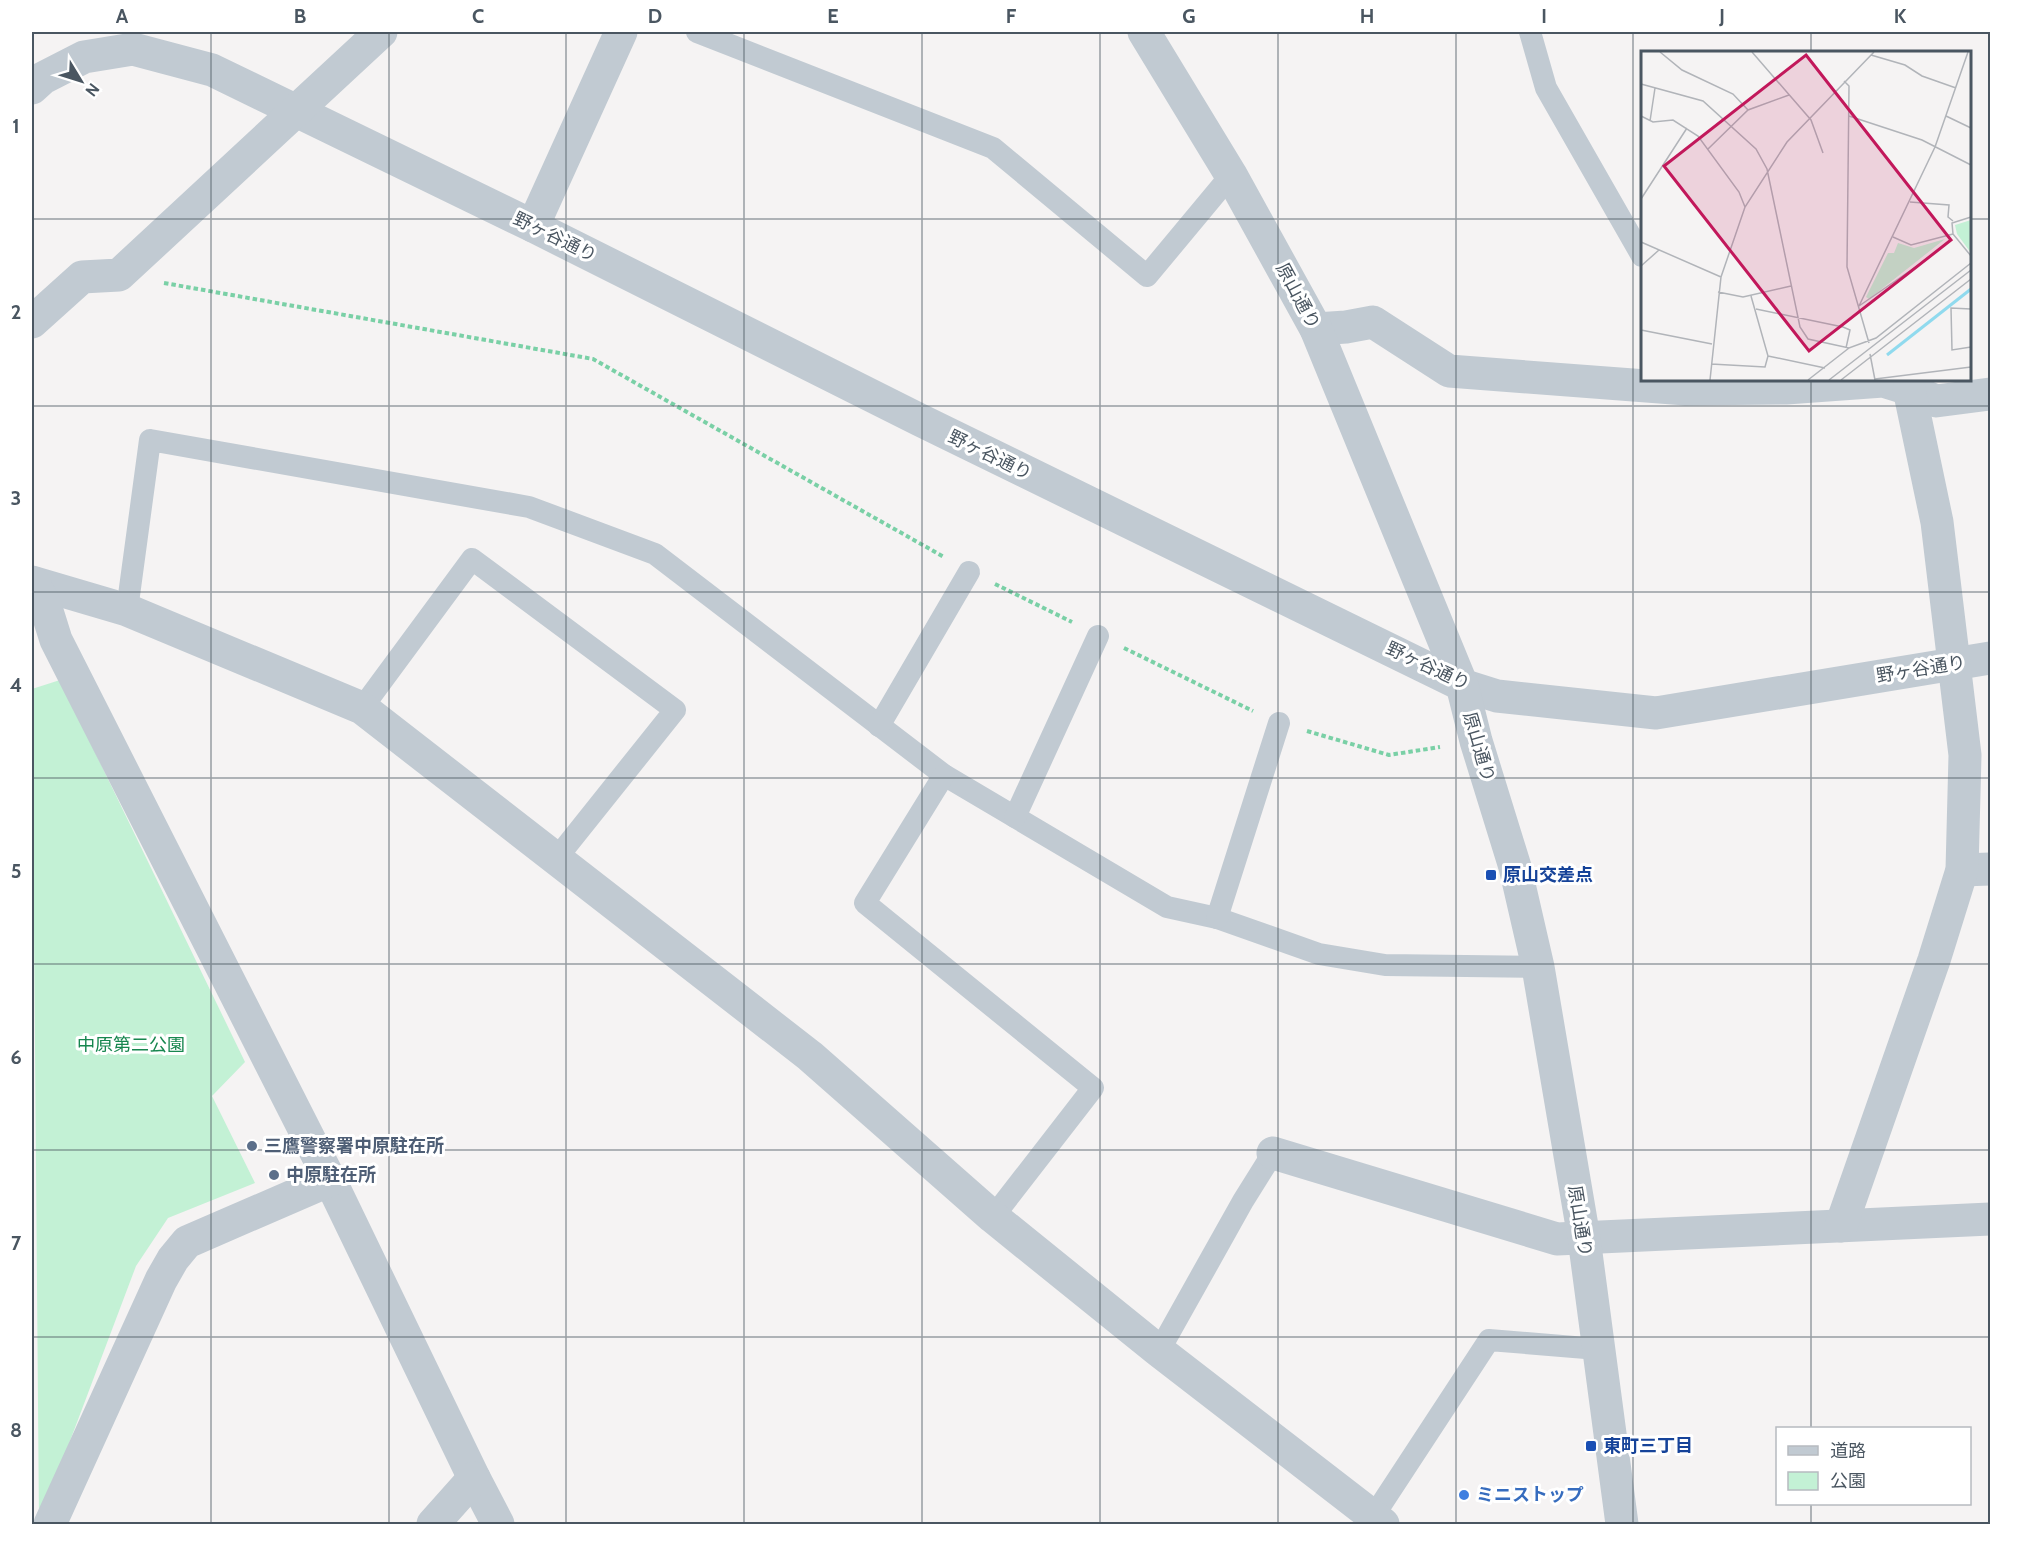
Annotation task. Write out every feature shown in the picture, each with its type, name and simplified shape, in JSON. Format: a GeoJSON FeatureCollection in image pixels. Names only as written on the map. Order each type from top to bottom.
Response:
{"type":"FeatureCollection","features":[{"type":"Feature","properties":{"kind":"street"},"geometry":{"type":"LineString","coordinates":[[32,322],[82,277],[119,275],[381,32]]}},
{"type":"Feature","properties":{"kind":"street"},"geometry":{"type":"LineString","coordinates":[[533,226],[621,32]]}},
{"type":"Feature","properties":{"kind":"street","name":"原山通り"},"geometry":{"type":"LineString","coordinates":[[1144,32],[1231,175],[1316,328],[1462,685],[1476,741],[1515,867],[1538,967],[1584,1238],[1622,1524]]}},
{"type":"Feature","properties":{"kind":"street","name":"野ヶ谷通り"},"geometry":{"type":"LineString","coordinates":[[32,88],[43,78],[84,57],[126,40],[212,70],[1462,685],[1497,696],[1656,713],[1990,658]]}},
{"type":"Feature","properties":{"kind":"street"},"geometry":{"type":"LineString","coordinates":[[1316,328],[1346,327],[1373,322],[1449,371],[1786,388],[1883,381],[1936,401],[1990,394]]}},
{"type":"Feature","properties":{"kind":"street"},"geometry":{"type":"LineString","coordinates":[[1841,1226],[1934,960],[1976,870],[1965,755],[1937,522],[1909,389]]}},
{"type":"Feature","properties":{"kind":"street"},"geometry":{"type":"LineString","coordinates":[[32,586],[127,610],[362,708],[810,1056],[993,1217],[1159,1351],[1378,1520]]}},
{"type":"Feature","properties":{"kind":"street"},"geometry":{"type":"LineString","coordinates":[[32,586],[46,608],[56,640],[330,1180],[498,1524]]}},
{"type":"Feature","properties":{"kind":"street"},"geometry":{"type":"LineString","coordinates":[[1273,1153],[1557,1239],[1990,1219]]}},
{"type":"Feature","properties":{"kind":"street"},"geometry":{"type":"LineString","coordinates":[[50,1524],[161,1280],[173,1259],[187,1242],[330,1180]]}},
{"type":"Feature","properties":{"kind":"street"},"geometry":{"type":"LineString","coordinates":[[432,1524],[474,1478]]}},
{"type":"Feature","properties":{"kind":"lane"},"geometry":{"type":"LineString","coordinates":[[697,32],[993,148],[1147,276],[1231,175]]}},
{"type":"Feature","properties":{"kind":"lane"},"geometry":{"type":"LineString","coordinates":[[1530,32],[1546,88],[1641,254]]}},
{"type":"Feature","properties":{"kind":"lane"},"geometry":{"type":"LineString","coordinates":[[127,610],[150,440],[529,507],[655,554],[944,775],[1167,907],[1217,918],[1319,954],[1385,965],[1538,967]]}},
{"type":"Feature","properties":{"kind":"lane"},"geometry":{"type":"LineString","coordinates":[[362,708],[472,559],[675,710],[556,859]]}},
{"type":"Feature","properties":{"kind":"lane"},"geometry":{"type":"LineString","coordinates":[[879,726],[969,572]]}},
{"type":"Feature","properties":{"kind":"lane"},"geometry":{"type":"LineString","coordinates":[[1016,818],[1098,636]]}},
{"type":"Feature","properties":{"kind":"lane"},"geometry":{"type":"LineString","coordinates":[[1217,918],[1279,723]]}},
{"type":"Feature","properties":{"kind":"lane"},"geometry":{"type":"LineString","coordinates":[[944,775],[865,903],[1093,1088],[993,1217]]}},
{"type":"Feature","properties":{"kind":"lane"},"geometry":{"type":"LineString","coordinates":[[1159,1351],[1237,1210],[1273,1153]]}},
{"type":"Feature","properties":{"kind":"lane"},"geometry":{"type":"LineString","coordinates":[[1378,1520],[1489,1340],[1598,1349]]}},
{"type":"Feature","properties":{"kind":"path"},"geometry":{"type":"LineString","coordinates":[[119,275],[593,359],[969,572],[1279,723],[1389,755],[1476,741]]}},
{"type":"Feature","properties":{"kind":"green space","name":"中原第二公園"},"geometry":{"type":"Polygon","coordinates":[[[60,680],[245,1062],[212,1096],[255,1183],[168,1218],[136,1266],[39,1523],[32,689],[60,680]]]}},
{"type":"Feature","properties":{"kind":"place","name":"原山交差点"},"geometry":{"type":"Point","coordinates":[1491,875]}},
{"type":"Feature","properties":{"kind":"place","name":"三鷹警察署中原駐在所"},"geometry":{"type":"Point","coordinates":[252,1146]}},
{"type":"Feature","properties":{"kind":"place","name":"中原駐在所"},"geometry":{"type":"Point","coordinates":[274,1175]}},
{"type":"Feature","properties":{"kind":"place","name":"東町三丁目"},"geometry":{"type":"Point","coordinates":[1591,1446]}},
{"type":"Feature","properties":{"kind":"place","name":"ミニストップ"},"geometry":{"type":"Point","coordinates":[1464,1495]}}]}
